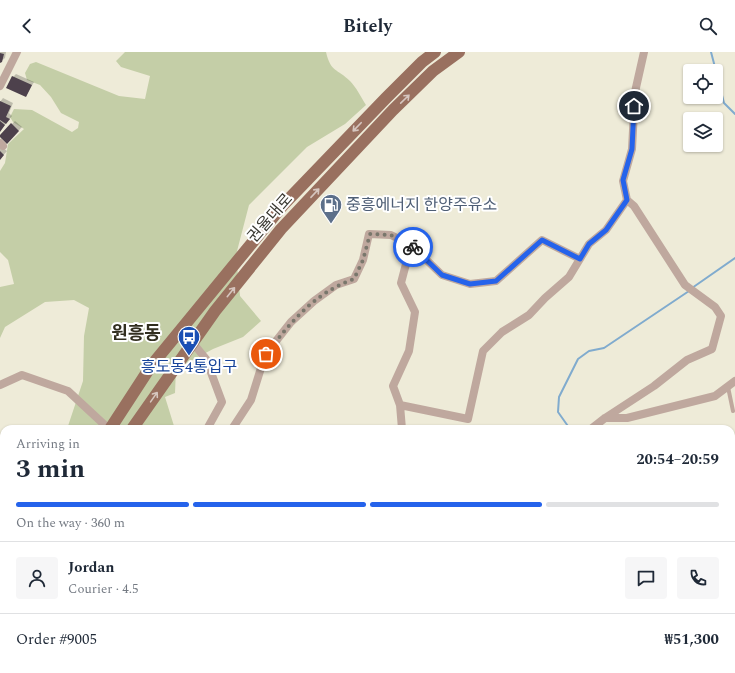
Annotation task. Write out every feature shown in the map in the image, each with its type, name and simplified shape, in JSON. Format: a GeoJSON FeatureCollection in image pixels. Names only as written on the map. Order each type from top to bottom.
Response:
{"type":"FeatureCollection","features":[{"type":"Feature","properties":{"kind":"main road","name":"권율대로"},"geometry":{"type":"LineString","coordinates":[[112,425],[151,366],[284,204],[386,98],[422,62],[435,52]]}},
{"type":"Feature","properties":{"kind":"main road","name":"권율대로"},"geometry":{"type":"LineString","coordinates":[[135,425],[192,342],[281,229],[393,110],[433,71],[459,52]]}},
{"type":"Feature","properties":{"kind":"street"},"geometry":{"type":"LineString","coordinates":[[0,86],[4,69],[16,52]]}},
{"type":"Feature","properties":{"kind":"street"},"geometry":{"type":"LineString","coordinates":[[596,425],[654,386],[687,360],[712,349],[721,316],[715,307],[691,289],[634,206],[627,200],[623,180],[632,149],[635,92],[644,52]]}},
{"type":"Feature","properties":{"kind":"street"},"geometry":{"type":"LineString","coordinates":[[400,405],[468,419],[483,351],[502,332],[529,315],[545,298],[569,277],[589,244],[606,230],[627,200]]}},
{"type":"Feature","properties":{"kind":"street"},"geometry":{"type":"LineString","coordinates":[[235,425],[251,400],[266,354],[290,322],[314,301],[336,285],[354,279],[363,260],[370,234],[391,235],[411,245],[442,275],[470,284],[496,281],[542,240],[580,259]]}},
{"type":"Feature","properties":{"kind":"street"},"geometry":{"type":"LineString","coordinates":[[402,425],[400,405],[393,386],[408,351],[415,312],[402,283],[411,245]]}},
{"type":"Feature","properties":{"kind":"street"},"geometry":{"type":"LineString","coordinates":[[192,342],[206,359],[222,402],[208,425]]}},
{"type":"Feature","properties":{"kind":"street"},"geometry":{"type":"LineString","coordinates":[[0,385],[22,375],[68,391],[105,425]]}},
{"type":"Feature","properties":{"kind":"street"},"geometry":{"type":"LineString","coordinates":[[605,418],[627,418],[715,396],[732,384]]}},
{"type":"Feature","properties":{"kind":"lane"},"geometry":{"type":"LineString","coordinates":[[732,384],[733,411]]}},
{"type":"Feature","properties":{"kind":"green space"},"geometry":{"type":"Polygon","coordinates":[[[125,52],[326,52],[332,67],[352,83],[366,105],[345,124],[307,147],[249,205],[236,255],[240,296],[261,321],[243,337],[213,349],[176,369],[175,393],[165,397],[174,425],[68,425],[83,381],[84,336],[89,308],[74,300],[45,302],[5,327],[0,338],[0,287],[14,284],[8,260],[0,252],[0,171],[5,163],[8,144],[24,129],[13,122],[10,117],[14,109],[32,110],[72,132],[78,128],[79,122],[61,113],[51,97],[40,85],[27,80],[25,73],[30,64],[36,62],[119,96],[145,99],[150,76],[121,67],[116,61],[125,52]]]}},
{"type":"Feature","properties":{"kind":"building"},"geometry":{"type":"Polygon","coordinates":[[[0,53],[4,54],[2,62],[0,63],[0,53]]]}},
{"type":"Feature","properties":{"kind":"building"},"geometry":{"type":"Polygon","coordinates":[[[12,76],[32,85],[26,97],[6,88],[12,76]]]}},
{"type":"Feature","properties":{"kind":"building"},"geometry":{"type":"Polygon","coordinates":[[[0,101],[11,106],[6,117],[10,119],[6,124],[0,120],[0,101]]]}},
{"type":"Feature","properties":{"kind":"building"},"geometry":{"type":"Polygon","coordinates":[[[0,121],[5,125],[0,132],[0,121]]]}},
{"type":"Feature","properties":{"kind":"building"},"geometry":{"type":"Polygon","coordinates":[[[11,123],[19,131],[7,144],[0,137],[0,135],[11,123]]]}},
{"type":"Feature","properties":{"kind":"building"},"geometry":{"type":"Polygon","coordinates":[[[0,151],[4,155],[0,160],[0,151]]]}},
{"type":"Feature","properties":{"kind":"waterway"},"geometry":{"type":"LineString","coordinates":[[711,52],[714,64]]}},
{"type":"Feature","properties":{"kind":"waterway"},"geometry":{"type":"LineString","coordinates":[[723,99],[724,103],[735,114]]}},
{"type":"Feature","properties":{"kind":"waterway"},"geometry":{"type":"LineString","coordinates":[[692,288],[735,258]]}},
{"type":"Feature","properties":{"kind":"waterway"},"geometry":{"type":"LineString","coordinates":[[567,425],[558,412],[559,397],[578,359],[589,351],[604,348],[689,291]]}},
{"type":"Feature","properties":{"kind":"way so far"},"geometry":{"type":"LineString","coordinates":[[266,354],[290,322],[314,301],[336,285],[354,279],[363,260],[370,234],[391,235],[413,247]]}},
{"type":"Feature","properties":{"kind":"place","name":"중흥에너지 한양주유소"},"geometry":{"type":"Point","coordinates":[331,224]}},
{"type":"Feature","properties":{"kind":"place","name":"흥도동4통입구"},"geometry":{"type":"Point","coordinates":[189,356]}},
{"type":"Feature","properties":{"kind":"district","name":"원흥동"},"geometry":{"type":"Point","coordinates":[136,333]}},
{"type":"Feature","properties":{"kind":"route"},"geometry":{"type":"LineString","coordinates":[[413,247],[442,275],[470,284],[496,281],[542,240],[580,259],[589,244],[606,230],[627,200],[623,180],[632,149],[634,106]]}}]}
